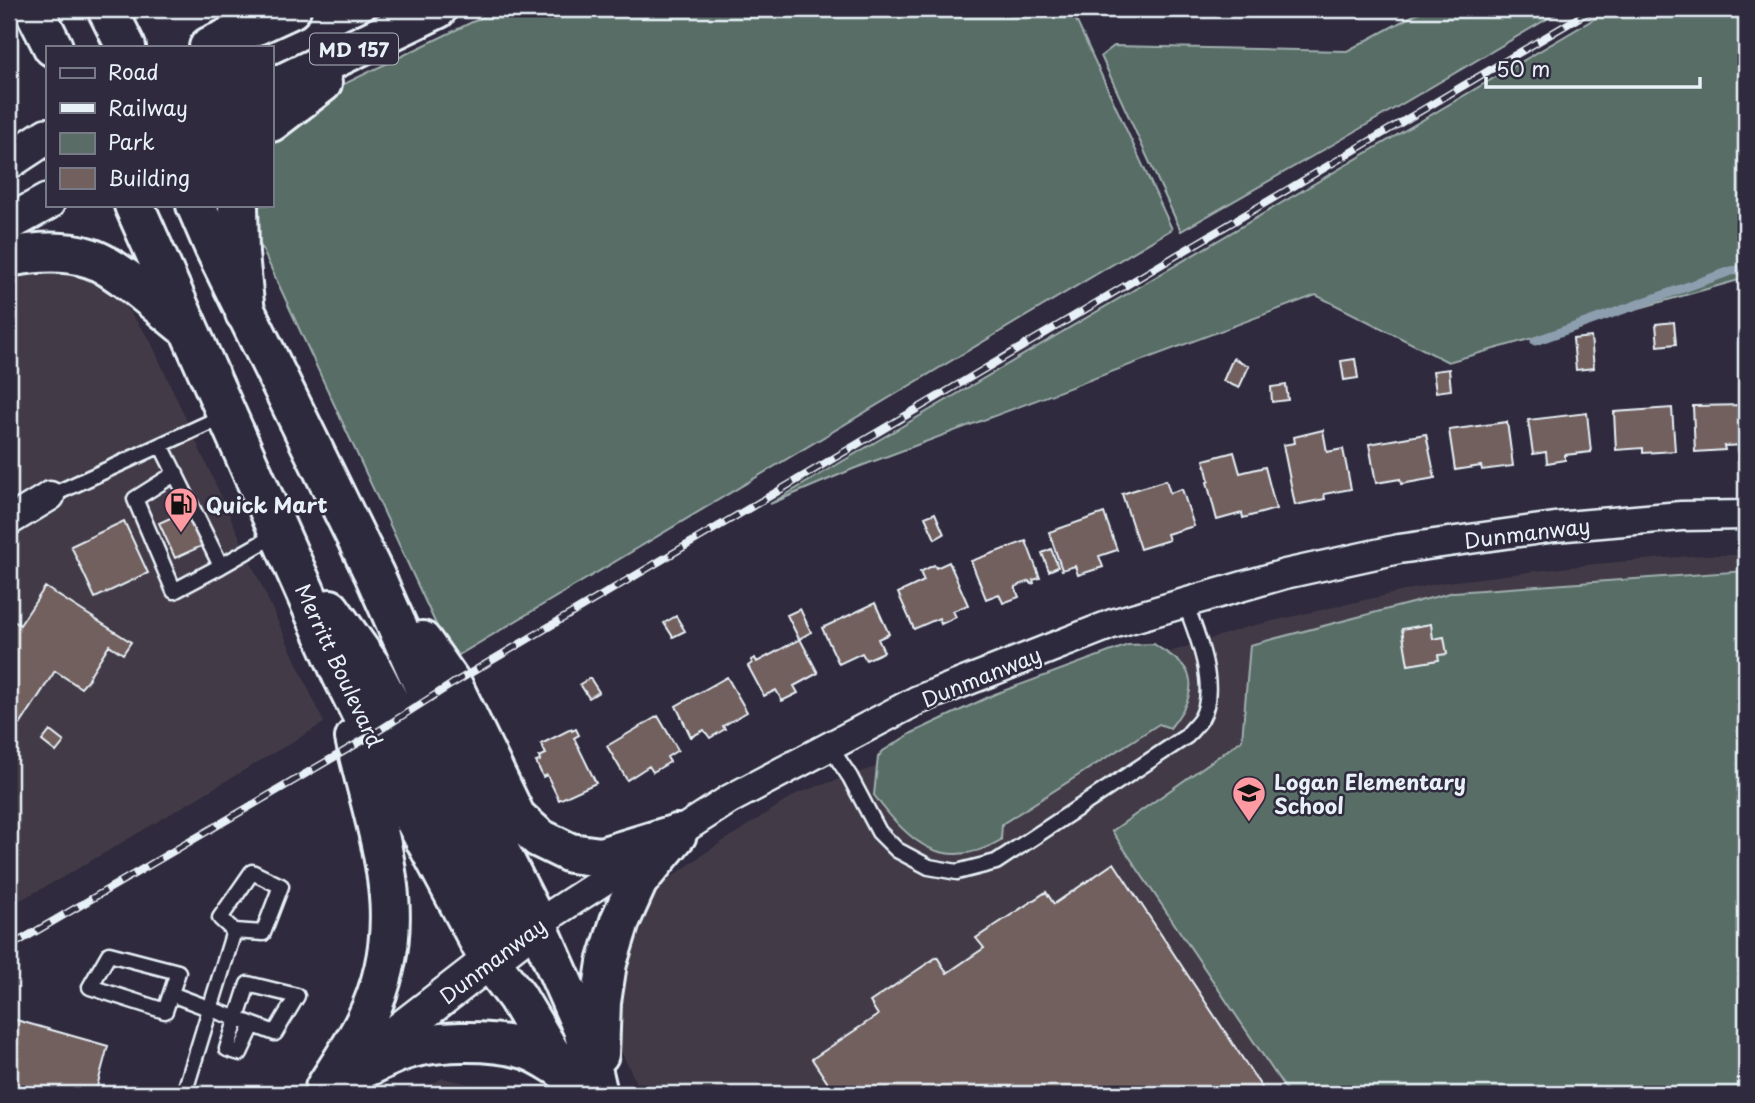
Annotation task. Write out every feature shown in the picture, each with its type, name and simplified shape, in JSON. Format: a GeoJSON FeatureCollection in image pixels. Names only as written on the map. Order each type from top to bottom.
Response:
{"type":"FeatureCollection","features":[{"type":"Feature","properties":{"kind":"main road"},"geometry":{"type":"LineString","coordinates":[[34,9],[52,46]]}},
{"type":"Feature","properties":{"kind":"main road"},"geometry":{"type":"LineString","coordinates":[[107,9],[126,46]]}},
{"type":"Feature","properties":{"kind":"main road"},"geometry":{"type":"LineString","coordinates":[[211,46],[290,9]]}},
{"type":"Feature","properties":{"kind":"main road","name":"MD 157"},"geometry":{"type":"LineString","coordinates":[[273,88],[436,9]]}},
{"type":"Feature","properties":{"kind":"main road"},"geometry":{"type":"LineString","coordinates":[[273,120],[392,30]]}},
{"type":"Feature","properties":{"kind":"main road","name":"Merritt Boulevard"},"geometry":{"type":"LineString","coordinates":[[134,206],[342,675],[402,796],[489,960],[517,998],[558,1066],[597,1094]]}},
{"type":"Feature","properties":{"kind":"main road"},"geometry":{"type":"LineString","coordinates":[[196,206],[374,574],[451,755],[537,925],[583,1029],[597,1094]]}},
{"type":"Feature","properties":{"kind":"main road"},"geometry":{"type":"LineString","coordinates":[[238,206],[239,254],[246,313]]}},
{"type":"Feature","properties":{"kind":"main road"},"geometry":{"type":"LineString","coordinates":[[9,257],[46,253],[94,258],[128,281],[189,330]]}},
{"type":"Feature","properties":{"kind":"main road"},"geometry":{"type":"LineString","coordinates":[[283,541],[370,665],[486,900],[504,918],[537,925]]}},
{"type":"Feature","properties":{"kind":"main road"},"geometry":{"type":"LineString","coordinates":[[374,574],[452,684],[516,817],[539,838],[570,853],[601,858],[677,834]]}},
{"type":"Feature","properties":{"kind":"main road"},"geometry":{"type":"LineString","coordinates":[[341,1088],[382,975],[391,928],[388,877],[379,828],[356,744],[342,675]]}},
{"type":"Feature","properties":{"kind":"main road"},"geometry":{"type":"LineString","coordinates":[[597,1094],[601,1002],[607,963],[620,920],[638,881],[677,834]]}},
{"type":"Feature","properties":{"kind":"main road"},"geometry":{"type":"LineString","coordinates":[[341,1088],[400,1052],[429,1045],[483,1042],[527,1049],[558,1066]]}},
{"type":"Feature","properties":{"kind":"street"},"geometry":{"type":"LineString","coordinates":[[9,161],[46,137]]}},
{"type":"Feature","properties":{"kind":"street"},"geometry":{"type":"LineString","coordinates":[[9,223],[46,203]]}},
{"type":"Feature","properties":{"kind":"street"},"geometry":{"type":"LineString","coordinates":[[9,522],[50,496]]}},
{"type":"Feature","properties":{"kind":"street","name":"Dunmanway"},"geometry":{"type":"LineString","coordinates":[[341,1088],[489,960],[537,925],[730,799],[918,700],[1112,625],[1284,575],[1399,550],[1555,527],[1681,516],[1746,515]]}},
{"type":"Feature","properties":{"kind":"lane"},"geometry":{"type":"LineString","coordinates":[[50,496],[228,414]]}},
{"type":"Feature","properties":{"kind":"lane"},"geometry":{"type":"LineString","coordinates":[[161,444],[221,566]]}},
{"type":"Feature","properties":{"kind":"lane"},"geometry":{"type":"LineString","coordinates":[[176,473],[135,499],[174,591],[221,566],[283,541]]}},
{"type":"Feature","properties":{"kind":"lane"},"geometry":{"type":"LineString","coordinates":[[830,747],[850,777],[879,832],[897,850],[929,867],[957,872],[996,862],[1187,736],[1202,718],[1209,689],[1198,636],[1185,603]]}},
{"type":"Feature","properties":{"kind":"lane"},"geometry":{"type":"LineString","coordinates":[[252,872],[281,886],[263,933],[234,931],[220,918],[252,872]]}},
{"type":"Feature","properties":{"kind":"lane"},"geometry":{"type":"LineString","coordinates":[[184,1094],[234,931]]}},
{"type":"Feature","properties":{"kind":"lane"},"geometry":{"type":"LineString","coordinates":[[108,954],[178,971],[171,994],[165,1011],[90,987],[108,954]]}},
{"type":"Feature","properties":{"kind":"lane"},"geometry":{"type":"LineString","coordinates":[[171,994],[210,1009],[237,1019],[254,1025],[275,1033],[297,996],[248,984],[237,1019],[227,1049],[240,1053],[254,1025]]}},
{"type":"Feature","properties":{"kind":"shaded area"},"geometry":{"type":"Polygon","coordinates":[[[57,262],[108,283],[150,340],[324,723],[67,875],[9,906],[9,269],[57,262]]]}},
{"type":"Feature","properties":{"kind":"shaded area","name":"Logan Elementary School"},"geometry":{"type":"Polygon","coordinates":[[[1703,555],[1746,555],[1746,1094],[642,1094],[612,1033],[620,936],[646,896],[705,853],[798,793],[890,762],[1164,654],[1247,627],[1439,583],[1595,564],[1703,555]]]}},
{"type":"Feature","properties":{"kind":"shaded area"},"geometry":{"type":"Polygon","coordinates":[[[442,1078],[496,1090],[503,1094],[416,1094],[442,1078]]]}},
{"type":"Feature","properties":{"kind":"green space"},"geometry":{"type":"Polygon","coordinates":[[[499,9],[1071,9],[1172,229],[452,659],[258,240],[253,206],[273,206],[273,136],[309,101],[499,9]]]}},
{"type":"Feature","properties":{"kind":"green space"},"geometry":{"type":"Polygon","coordinates":[[[1425,9],[1564,9],[1181,231],[1101,56],[1114,46],[1347,51],[1425,9]]]}},
{"type":"Feature","properties":{"kind":"green space"},"geometry":{"type":"Polygon","coordinates":[[[1611,9],[1746,9],[1746,278],[1448,362],[1316,295],[853,469],[770,504],[1611,9]]]}},
{"type":"Feature","properties":{"kind":"green space"},"geometry":{"type":"Polygon","coordinates":[[[1746,571],[1746,1094],[1289,1094],[1112,831],[1242,740],[1250,645],[1454,592],[1746,571]]]}},
{"type":"Feature","properties":{"kind":"green space"},"geometry":{"type":"Polygon","coordinates":[[[1154,644],[1178,661],[1189,676],[1188,700],[1170,728],[1159,724],[1002,824],[1001,840],[981,850],[962,854],[929,848],[900,827],[874,795],[878,757],[912,733],[995,694],[1128,645],[1154,644]]]}},
{"type":"Feature","properties":{"kind":"building"},"geometry":{"type":"Polygon","coordinates":[[[1674,322],[1676,344],[1658,346],[1656,324],[1674,322]]]}},
{"type":"Feature","properties":{"kind":"building"},"geometry":{"type":"Polygon","coordinates":[[[1591,337],[1594,368],[1576,370],[1573,339],[1591,337]]]}},
{"type":"Feature","properties":{"kind":"building"},"geometry":{"type":"Polygon","coordinates":[[[1233,358],[1249,366],[1239,388],[1223,381],[1233,358]]]}},
{"type":"Feature","properties":{"kind":"building"},"geometry":{"type":"Polygon","coordinates":[[[1355,359],[1358,378],[1344,380],[1341,361],[1355,359]]]}},
{"type":"Feature","properties":{"kind":"building"},"geometry":{"type":"Polygon","coordinates":[[[1449,369],[1451,390],[1436,392],[1433,371],[1449,369]]]}},
{"type":"Feature","properties":{"kind":"building"},"geometry":{"type":"Polygon","coordinates":[[[1286,385],[1288,400],[1272,402],[1271,387],[1286,385]]]}},
{"type":"Feature","properties":{"kind":"building"},"geometry":{"type":"Polygon","coordinates":[[[1746,405],[1746,445],[1695,452],[1693,406],[1746,405]]]}},
{"type":"Feature","properties":{"kind":"building"},"geometry":{"type":"Polygon","coordinates":[[[1672,408],[1675,451],[1643,453],[1643,448],[1616,450],[1614,412],[1672,408]]]}},
{"type":"Feature","properties":{"kind":"building"},"geometry":{"type":"Polygon","coordinates":[[[1587,413],[1591,452],[1565,455],[1565,460],[1547,463],[1546,452],[1533,454],[1528,420],[1587,413]]]}},
{"type":"Feature","properties":{"kind":"building"},"geometry":{"type":"Polygon","coordinates":[[[1507,422],[1513,466],[1482,470],[1481,466],[1455,470],[1449,430],[1507,422]]]}},
{"type":"Feature","properties":{"kind":"building"},"geometry":{"type":"Polygon","coordinates":[[[1323,430],[1327,452],[1343,449],[1351,489],[1324,494],[1325,499],[1295,505],[1283,445],[1295,443],[1294,437],[1323,430]]]}},
{"type":"Feature","properties":{"kind":"building"},"geometry":{"type":"Polygon","coordinates":[[[1426,434],[1435,478],[1401,484],[1400,479],[1376,483],[1369,444],[1426,434]]]}},
{"type":"Feature","properties":{"kind":"building"},"geometry":{"type":"Polygon","coordinates":[[[1234,452],[1240,473],[1265,467],[1276,509],[1243,518],[1242,513],[1217,520],[1204,460],[1234,452]]]}},
{"type":"Feature","properties":{"kind":"building"},"geometry":{"type":"Polygon","coordinates":[[[1166,480],[1170,493],[1182,489],[1194,526],[1167,534],[1169,540],[1140,549],[1122,494],[1166,480]]]}},
{"type":"Feature","properties":{"kind":"building","name":"Quick Mart"},"geometry":{"type":"Polygon","coordinates":[[[188,510],[204,545],[175,558],[159,523],[188,510]]]}},
{"type":"Feature","properties":{"kind":"building"},"geometry":{"type":"Polygon","coordinates":[[[935,513],[944,534],[935,539],[925,517],[935,513]]]}},
{"type":"Feature","properties":{"kind":"building"},"geometry":{"type":"Polygon","coordinates":[[[1104,513],[1117,550],[1099,556],[1103,567],[1078,575],[1075,566],[1062,570],[1049,532],[1104,513]]]}},
{"type":"Feature","properties":{"kind":"building"},"geometry":{"type":"Polygon","coordinates":[[[124,521],[148,573],[95,598],[71,546],[124,521]]]}},
{"type":"Feature","properties":{"kind":"building"},"geometry":{"type":"Polygon","coordinates":[[[1026,541],[1040,578],[1033,580],[1034,583],[1029,581],[1015,587],[1019,597],[1003,603],[999,594],[986,599],[971,561],[1026,541]]]}},
{"type":"Feature","properties":{"kind":"building"},"geometry":{"type":"Polygon","coordinates":[[[1051,549],[1058,567],[1049,571],[1042,553],[1051,549]]]}},
{"type":"Feature","properties":{"kind":"building"},"geometry":{"type":"Polygon","coordinates":[[[949,562],[968,605],[953,611],[956,617],[941,624],[939,618],[914,629],[898,593],[924,581],[920,572],[949,562]]]}},
{"type":"Feature","properties":{"kind":"building"},"geometry":{"type":"Polygon","coordinates":[[[45,587],[131,642],[123,654],[109,645],[81,688],[55,671],[20,725],[9,718],[9,625],[12,620],[20,625],[45,587]]]}},
{"type":"Feature","properties":{"kind":"building"},"geometry":{"type":"Polygon","coordinates":[[[875,603],[889,634],[878,639],[884,652],[866,660],[862,653],[839,664],[822,628],[875,603]]]}},
{"type":"Feature","properties":{"kind":"building"},"geometry":{"type":"Polygon","coordinates":[[[800,609],[811,632],[799,639],[787,615],[800,609]]]}},
{"type":"Feature","properties":{"kind":"building"},"geometry":{"type":"Polygon","coordinates":[[[676,616],[685,631],[673,637],[664,623],[676,616]]]}},
{"type":"Feature","properties":{"kind":"building"},"geometry":{"type":"Polygon","coordinates":[[[1431,624],[1433,639],[1444,637],[1447,654],[1438,655],[1439,660],[1408,665],[1402,629],[1431,624]]]}},
{"type":"Feature","properties":{"kind":"building"},"geometry":{"type":"Polygon","coordinates":[[[800,639],[818,673],[794,686],[798,693],[782,701],[776,690],[764,696],[748,666],[752,663],[751,660],[755,658],[757,662],[800,639]]]}},
{"type":"Feature","properties":{"kind":"building"},"geometry":{"type":"Polygon","coordinates":[[[727,677],[747,712],[723,726],[725,729],[710,738],[704,730],[691,737],[676,706],[727,677]]]}},
{"type":"Feature","properties":{"kind":"building"},"geometry":{"type":"Polygon","coordinates":[[[590,678],[599,692],[589,698],[580,684],[590,678]]]}},
{"type":"Feature","properties":{"kind":"building"},"geometry":{"type":"Polygon","coordinates":[[[658,716],[678,750],[667,757],[670,762],[653,772],[649,766],[627,780],[607,746],[658,716]]]}},
{"type":"Feature","properties":{"kind":"building"},"geometry":{"type":"Polygon","coordinates":[[[576,729],[579,735],[574,738],[596,783],[559,800],[547,775],[543,777],[536,762],[546,754],[541,744],[576,729]]]}},
{"type":"Feature","properties":{"kind":"building"},"geometry":{"type":"Polygon","coordinates":[[[50,731],[64,742],[56,752],[42,741],[50,731]]]}},
{"type":"Feature","properties":{"kind":"building"},"geometry":{"type":"Polygon","coordinates":[[[1114,863],[1262,1088],[1253,1094],[835,1094],[812,1059],[878,1015],[870,1002],[937,957],[947,973],[984,948],[976,938],[1046,892],[1054,904],[1114,863]]]}},
{"type":"Feature","properties":{"kind":"building"},"geometry":{"type":"Polygon","coordinates":[[[9,1018],[108,1046],[95,1094],[9,1094],[9,1018]]]}},
{"type":"Feature","properties":{"kind":"waterway"},"geometry":{"type":"LineString","coordinates":[[1535,341],[1731,271],[1746,269]]}},
{"type":"Feature","properties":{"kind":"railway"},"geometry":{"type":"LineString","coordinates":[[9,947],[372,735],[452,684],[1593,9]]}},
{"type":"Feature","properties":{"kind":"place","name":"Quick Mart"},"geometry":{"type":"Point","coordinates":[181,534]}},
{"type":"Feature","properties":{"kind":"place","name":"Logan Elementary School"},"geometry":{"type":"Point","coordinates":[1249,823]}}]}
